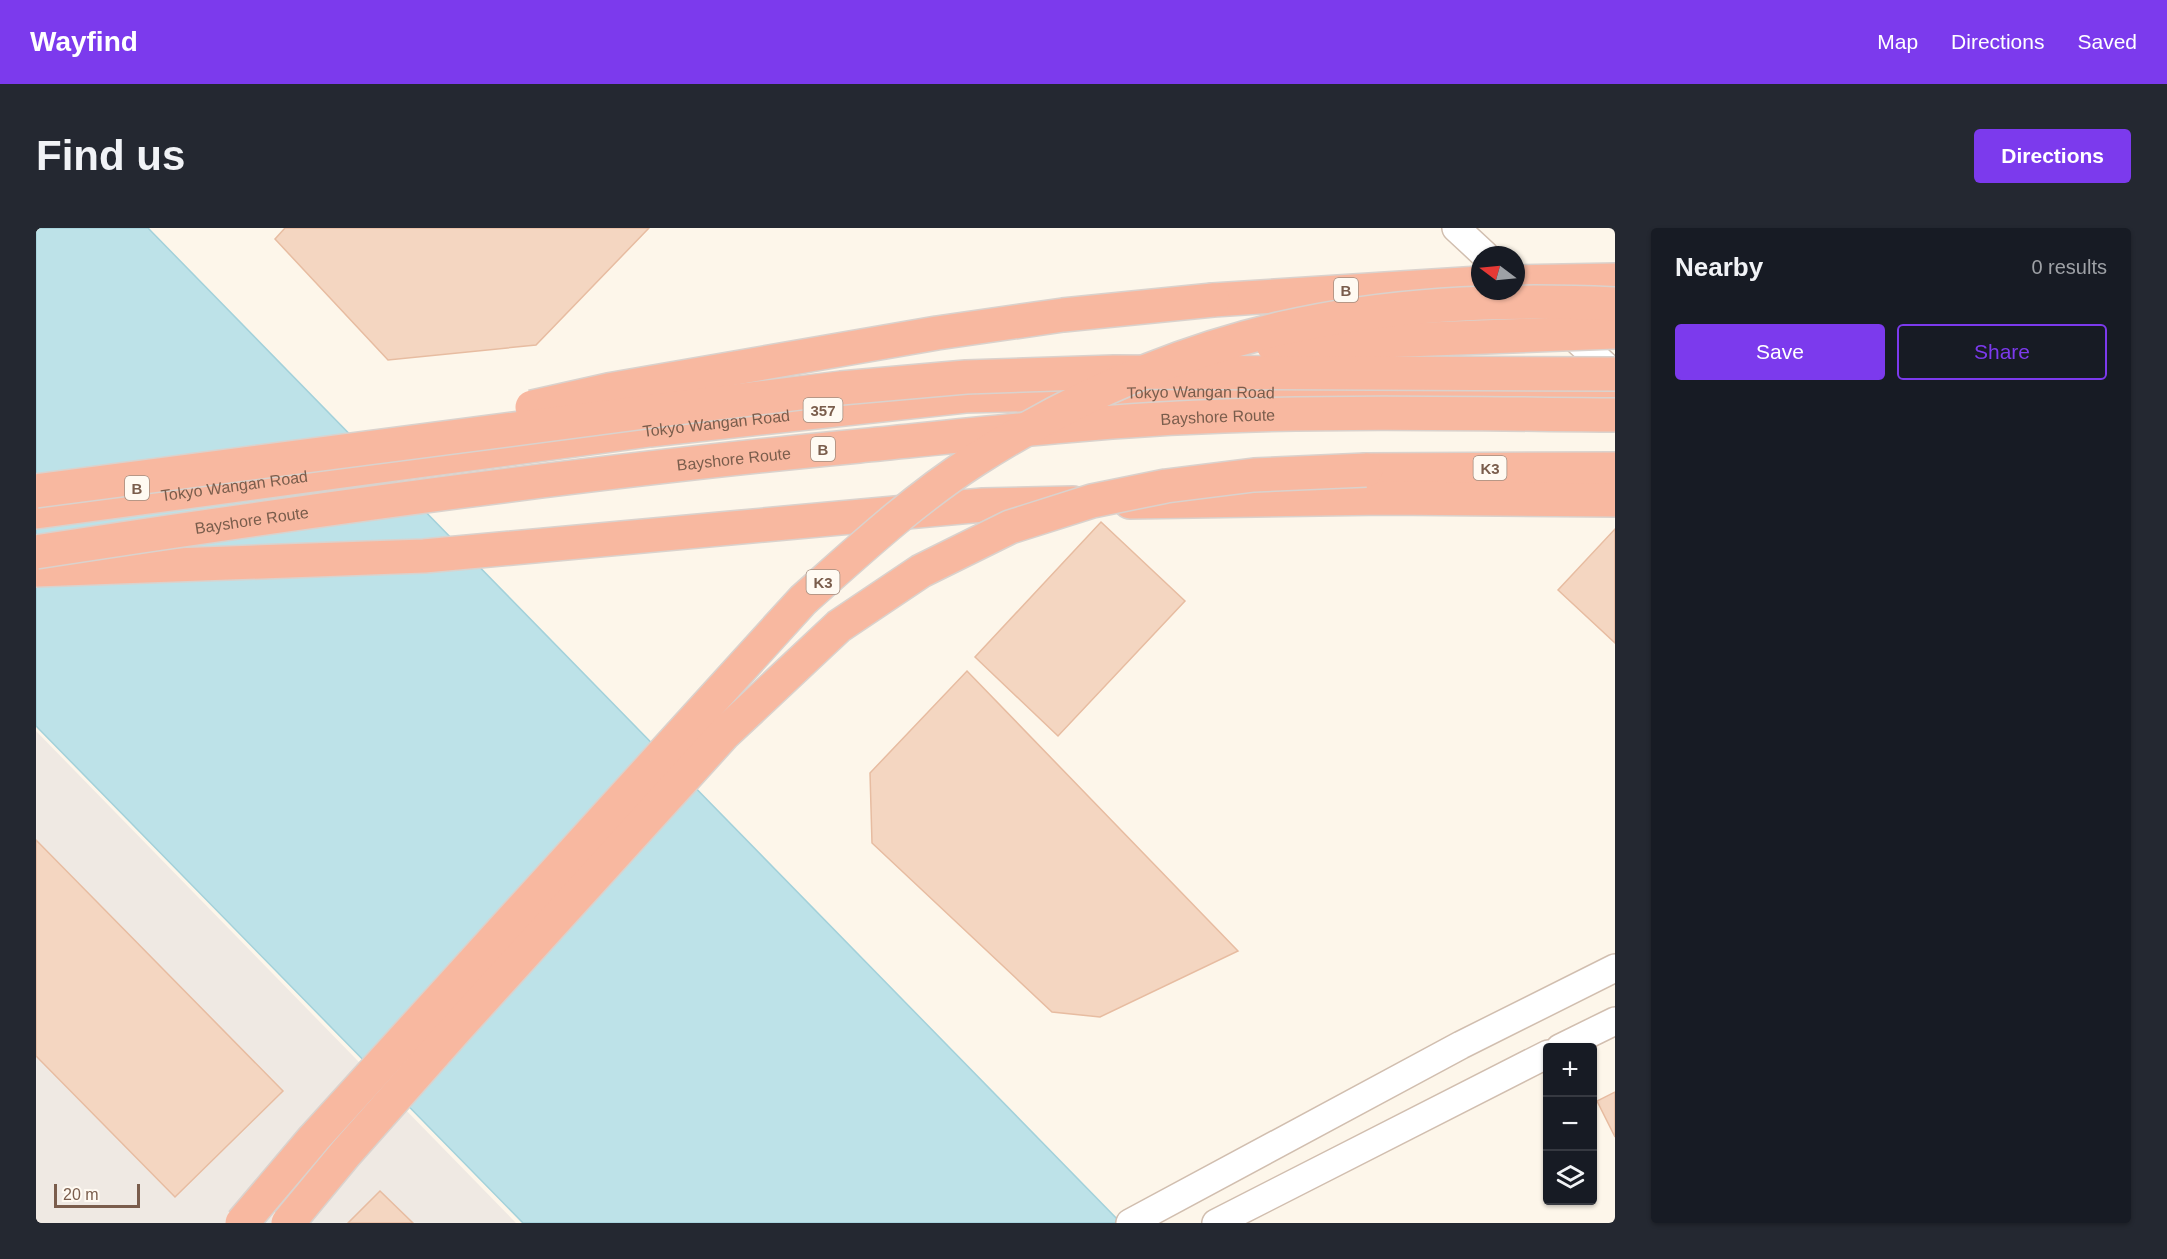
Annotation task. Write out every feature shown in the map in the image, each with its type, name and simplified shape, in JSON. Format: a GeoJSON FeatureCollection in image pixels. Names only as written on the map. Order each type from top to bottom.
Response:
{"type":"FeatureCollection","features":[{"type":"Feature","properties":{"kind":"highway"},"geometry":{"type":"LineString","coordinates":[[1525,282],[1615,280]]}},
{"type":"Feature","properties":{"kind":"highway","name":"B"},"geometry":{"type":"LineString","coordinates":[[238,475],[609,390],[937,333],[1063,315],[1202,301],[1471,284]]}},
{"type":"Feature","properties":{"kind":"highway","name":"K3"},"geometry":{"type":"LineString","coordinates":[[242,1223],[314,1138],[803,600],[881,530],[974,461],[1071,404],[1123,379],[1257,332],[1388,308],[1447,303],[1551,301],[1615,304]]}},
{"type":"Feature","properties":{"kind":"highway"},"geometry":{"type":"LineString","coordinates":[[645,412],[820,381],[942,364],[1066,353],[1615,332]]}},
{"type":"Feature","properties":{"kind":"highway","name":"B"},"geometry":{"type":"LineString","coordinates":[[36,502],[647,421],[967,386],[1229,367],[1378,362],[1615,359]]}},
{"type":"Feature","properties":{"kind":"highway","name":"Tokyo Wangan Road"},"geometry":{"type":"LineString","coordinates":[[36,491],[841,388],[1012,376],[1268,371],[1615,374]]}},
{"type":"Feature","properties":{"kind":"highway","name":"Tokyo Wangan Road"},"geometry":{"type":"LineString","coordinates":[[36,512],[650,430],[965,396],[1090,392],[1292,392],[1615,398]]}},
{"type":"Feature","properties":{"kind":"highway"},"geometry":{"type":"LineString","coordinates":[[1292,392],[1615,424]]}},
{"type":"Feature","properties":{"kind":"highway","name":"Bayshore Route"},"geometry":{"type":"LineString","coordinates":[[36,552],[588,475],[803,451],[1077,425],[1225,416],[1615,414]]}},
{"type":"Feature","properties":{"kind":"highway","name":"K3"},"geometry":{"type":"LineString","coordinates":[[288,1223],[346,1153],[456,1029],[724,734],[839,626],[921,571],[1010,527],[1092,501],[1166,486],[1254,475],[1366,470],[1615,469]]}},
{"type":"Feature","properties":{"kind":"highway"},"geometry":{"type":"LineString","coordinates":[[36,570],[424,556],[983,505],[1385,498],[1615,500]]}},
{"type":"Feature","properties":{"kind":"highway"},"geometry":{"type":"LineString","coordinates":[[1162,502],[1229,520],[1383,516],[1584,517],[1615,509]]}},
{"type":"Feature","properties":{"kind":"street"},"geometry":{"type":"LineString","coordinates":[[1456,228],[1475,246]]}},
{"type":"Feature","properties":{"kind":"street"},"geometry":{"type":"LineString","coordinates":[[1525,290],[1615,374]]}},
{"type":"Feature","properties":{"kind":"street"},"geometry":{"type":"LineString","coordinates":[[1130,1223],[1461,1045],[1615,968]]}},
{"type":"Feature","properties":{"kind":"street"},"geometry":{"type":"LineString","coordinates":[[1568,1043],[1615,1021]]}},
{"type":"Feature","properties":{"kind":"street"},"geometry":{"type":"LineString","coordinates":[[1216,1223],[1543,1057]]}},
{"type":"Feature","properties":{"kind":"shaded area"},"geometry":{"type":"Polygon","coordinates":[[[36,731],[516,1223],[36,1223],[36,731]]]}},
{"type":"Feature","properties":{"kind":"water"},"geometry":{"type":"Polygon","coordinates":[[[36,228],[148,228],[1121,1223],[523,1223],[36,726],[36,228]]]}},
{"type":"Feature","properties":{"kind":"building"},"geometry":{"type":"Polygon","coordinates":[[[285,228],[649,228],[536,345],[388,360],[275,239],[285,228]]]}},
{"type":"Feature","properties":{"kind":"building"},"geometry":{"type":"Polygon","coordinates":[[[1101,522],[1185,601],[1058,736],[975,657],[1101,522]]]}},
{"type":"Feature","properties":{"kind":"building"},"geometry":{"type":"Polygon","coordinates":[[[1615,529],[1615,643],[1558,590],[1615,529]]]}},
{"type":"Feature","properties":{"kind":"building"},"geometry":{"type":"Polygon","coordinates":[[[967,671],[1238,951],[1100,1017],[1052,1012],[872,843],[870,773],[967,671]]]}},
{"type":"Feature","properties":{"kind":"building"},"geometry":{"type":"Polygon","coordinates":[[[36,840],[283,1091],[175,1197],[36,1056],[36,840]]]}},
{"type":"Feature","properties":{"kind":"building"},"geometry":{"type":"Polygon","coordinates":[[[1615,1092],[1615,1137],[1597,1101],[1615,1092]]]}},
{"type":"Feature","properties":{"kind":"building"},"geometry":{"type":"Polygon","coordinates":[[[380,1191],[413,1223],[348,1223],[380,1191]]]}}]}
